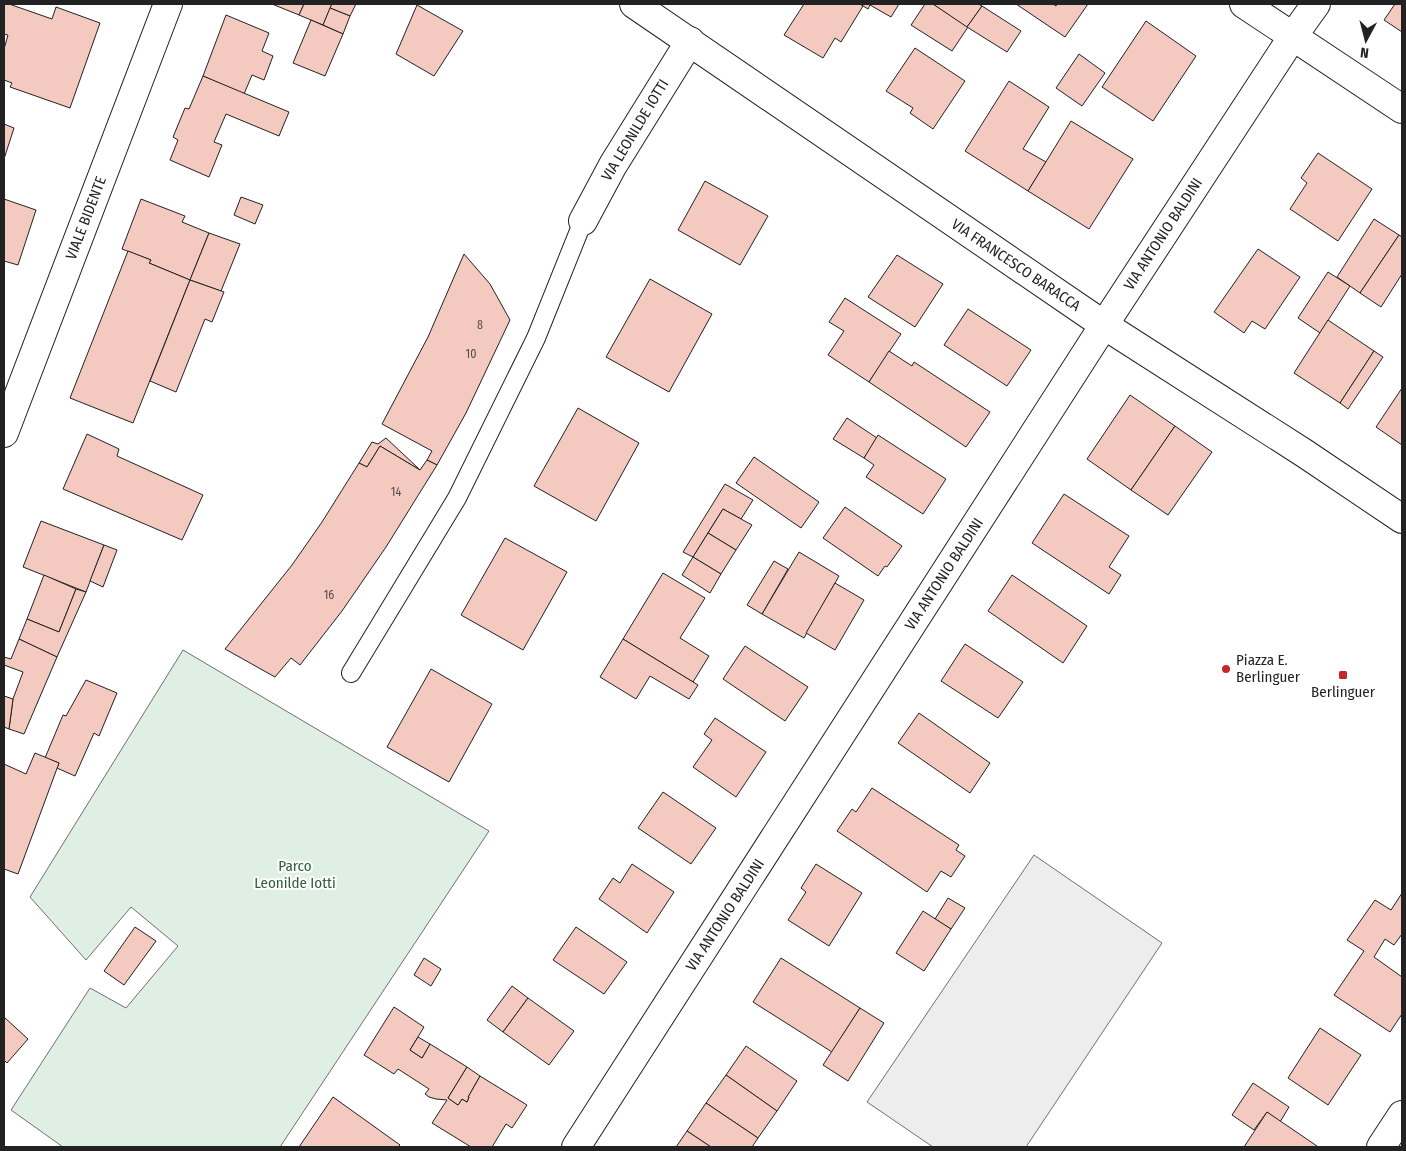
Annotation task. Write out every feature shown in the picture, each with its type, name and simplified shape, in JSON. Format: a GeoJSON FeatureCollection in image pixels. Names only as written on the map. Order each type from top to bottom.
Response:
{"type":"FeatureCollection","features":[{"type":"Feature","properties":{"kind":"street","name":"VIALE BIDENTE"},"geometry":{"type":"LineString","coordinates":[[4,433],[168,4]]}},
{"type":"Feature","properties":{"kind":"street","name":"VIA FRANCESCO BARACCA"},"geometry":{"type":"LineString","coordinates":[[634,4],[1104,325],[1304,453],[1402,519]]}},
{"type":"Feature","properties":{"kind":"street"},"geometry":{"type":"LineString","coordinates":[[1244,4],[1402,109]]}},
{"type":"Feature","properties":{"kind":"street","name":"VIA ANTONIO BALDINI"},"geometry":{"type":"LineString","coordinates":[[576,1147],[1104,325],[1292,36],[1316,4]]}},
{"type":"Feature","properties":{"kind":"street","name":"VIA LEONILDE IOTTI"},"geometry":{"type":"LineString","coordinates":[[583,221],[613,165],[690,41]]}},
{"type":"Feature","properties":{"kind":"street"},"geometry":{"type":"LineString","coordinates":[[1381,1147],[1402,1116]]}},
{"type":"Feature","properties":{"kind":"lane"},"geometry":{"type":"LineString","coordinates":[[351,673],[457,498],[536,338],[583,221]]}},
{"type":"Feature","properties":{"kind":"green space","name":"Parco Leonilde Iotti"},"geometry":{"type":"Polygon","coordinates":[[[183,650],[489,831],[280,1147],[63,1147],[11,1110],[90,988],[126,1008],[178,946],[131,907],[86,960],[30,897],[183,650]]]}},
{"type":"Feature","properties":{"kind":"shaded area"},"geometry":{"type":"Polygon","coordinates":[[[1034,855],[1162,943],[1026,1147],[933,1147],[867,1102],[1034,855]]]}},
{"type":"Feature","properties":{"kind":"building"},"geometry":{"type":"Polygon","coordinates":[[[4,4],[52,19],[56,7],[100,23],[70,108],[10,87],[12,83],[4,80],[4,49],[8,35],[4,34],[4,4]]]}},
{"type":"Feature","properties":{"kind":"building"},"geometry":{"type":"Polygon","coordinates":[[[272,4],[304,4],[299,15],[272,4]]]}},
{"type":"Feature","properties":{"kind":"building"},"geometry":{"type":"Polygon","coordinates":[[[304,4],[332,4],[323,25],[299,15],[304,4]]]}},
{"type":"Feature","properties":{"kind":"building"},"geometry":{"type":"Polygon","coordinates":[[[332,4],[356,4],[350,16],[330,8],[332,4]]]}},
{"type":"Feature","properties":{"kind":"building"},"geometry":{"type":"Polygon","coordinates":[[[804,4],[860,4],[863,6],[841,42],[835,38],[823,58],[784,35],[804,4]]]}},
{"type":"Feature","properties":{"kind":"building"},"geometry":{"type":"Polygon","coordinates":[[[860,4],[899,4],[891,17],[870,5],[868,9],[860,4]]]}},
{"type":"Feature","properties":{"kind":"building"},"geometry":{"type":"Polygon","coordinates":[[[925,4],[933,4],[968,27],[952,51],[911,25],[925,4]]]}},
{"type":"Feature","properties":{"kind":"building"},"geometry":{"type":"Polygon","coordinates":[[[933,4],[978,4],[982,6],[967,27],[933,4]]]}},
{"type":"Feature","properties":{"kind":"building"},"geometry":{"type":"Polygon","coordinates":[[[1016,4],[1053,4],[1056,6],[1057,4],[1088,4],[1065,37],[1016,4]]]}},
{"type":"Feature","properties":{"kind":"building"},"geometry":{"type":"Polygon","coordinates":[[[1395,4],[1402,4],[1402,32],[1384,20],[1395,4]]]}},
{"type":"Feature","properties":{"kind":"building"},"geometry":{"type":"Polygon","coordinates":[[[417,5],[463,31],[434,76],[396,54],[417,5]]]}},
{"type":"Feature","properties":{"kind":"building"},"geometry":{"type":"Polygon","coordinates":[[[982,6],[1021,31],[1007,52],[967,27],[982,6]]]}},
{"type":"Feature","properties":{"kind":"building"},"geometry":{"type":"Polygon","coordinates":[[[330,8],[350,16],[343,34],[323,25],[330,8]]]}},
{"type":"Feature","properties":{"kind":"building"},"geometry":{"type":"Polygon","coordinates":[[[226,15],[269,33],[262,51],[273,56],[264,80],[252,75],[244,94],[203,76],[226,15]]]}},
{"type":"Feature","properties":{"kind":"building"},"geometry":{"type":"Polygon","coordinates":[[[311,20],[343,34],[325,76],[293,63],[311,20]]]}},
{"type":"Feature","properties":{"kind":"building"},"geometry":{"type":"Polygon","coordinates":[[[1146,21],[1196,56],[1153,121],[1102,87],[1146,21]]]}},
{"type":"Feature","properties":{"kind":"building"},"geometry":{"type":"Polygon","coordinates":[[[915,48],[965,81],[933,129],[910,113],[913,108],[886,91],[915,48]]]}},
{"type":"Feature","properties":{"kind":"building"},"geometry":{"type":"Polygon","coordinates":[[[1079,54],[1105,73],[1082,106],[1056,88],[1079,54]]]}},
{"type":"Feature","properties":{"kind":"building"},"geometry":{"type":"Polygon","coordinates":[[[203,76],[289,112],[279,136],[226,114],[214,142],[222,145],[209,177],[170,160],[178,140],[173,137],[185,108],[189,109],[203,76]]]}},
{"type":"Feature","properties":{"kind":"building"},"geometry":{"type":"Polygon","coordinates":[[[1009,81],[1049,107],[1023,149],[1046,162],[1028,191],[965,151],[1009,81]]]}},
{"type":"Feature","properties":{"kind":"building"},"geometry":{"type":"Polygon","coordinates":[[[1071,121],[1133,159],[1089,229],[1028,191],[1071,121]]]}},
{"type":"Feature","properties":{"kind":"building"},"geometry":{"type":"Polygon","coordinates":[[[4,124],[14,128],[4,159],[4,124]]]}},
{"type":"Feature","properties":{"kind":"building"},"geometry":{"type":"Polygon","coordinates":[[[1318,153],[1372,189],[1338,241],[1290,209],[1307,183],[1301,178],[1318,153]]]}},
{"type":"Feature","properties":{"kind":"building"},"geometry":{"type":"Polygon","coordinates":[[[705,181],[768,216],[740,265],[678,230],[705,181]]]}},
{"type":"Feature","properties":{"kind":"building"},"geometry":{"type":"Polygon","coordinates":[[[241,197],[263,205],[255,224],[234,215],[241,197]]]}},
{"type":"Feature","properties":{"kind":"building"},"geometry":{"type":"Polygon","coordinates":[[[4,199],[36,210],[18,265],[4,261],[4,199]]]}},
{"type":"Feature","properties":{"kind":"building"},"geometry":{"type":"Polygon","coordinates":[[[141,199],[185,216],[182,222],[209,233],[190,280],[149,263],[151,260],[122,249],[141,199]]]}},
{"type":"Feature","properties":{"kind":"building"},"geometry":{"type":"Polygon","coordinates":[[[1374,219],[1399,235],[1360,293],[1337,277],[1374,219]]]}},
{"type":"Feature","properties":{"kind":"building"},"geometry":{"type":"Polygon","coordinates":[[[209,233],[240,244],[221,291],[190,280],[209,233]]]}},
{"type":"Feature","properties":{"kind":"building"},"geometry":{"type":"Polygon","coordinates":[[[1399,235],[1402,237],[1402,274],[1381,307],[1360,293],[1399,235]]]}},
{"type":"Feature","properties":{"kind":"building"},"geometry":{"type":"Polygon","coordinates":[[[1258,249],[1300,277],[1265,329],[1252,321],[1244,333],[1214,312],[1258,249]]]}},
{"type":"Feature","properties":{"kind":"building"},"geometry":{"type":"Polygon","coordinates":[[[128,251],[151,260],[149,263],[190,280],[133,423],[70,398],[128,251]]]}},
{"type":"Feature","properties":{"kind":"building"},"geometry":{"type":"Polygon","coordinates":[[[464,254],[490,284],[510,320],[466,413],[437,465],[427,460],[432,451],[382,424],[428,337],[464,254]]]}},
{"type":"Feature","properties":{"kind":"building"},"geometry":{"type":"Polygon","coordinates":[[[897,255],[943,284],[915,327],[868,297],[897,255]]]}},
{"type":"Feature","properties":{"kind":"building"},"geometry":{"type":"Polygon","coordinates":[[[1328,272],[1350,286],[1320,333],[1298,318],[1328,272]]]}},
{"type":"Feature","properties":{"kind":"building"},"geometry":{"type":"Polygon","coordinates":[[[650,279],[712,314],[669,392],[606,357],[650,279]]]}},
{"type":"Feature","properties":{"kind":"building"},"geometry":{"type":"Polygon","coordinates":[[[190,280],[224,292],[212,322],[205,319],[176,392],[150,381],[190,280]]]}},
{"type":"Feature","properties":{"kind":"building"},"geometry":{"type":"Polygon","coordinates":[[[845,298],[901,334],[869,382],[828,355],[844,331],[829,322],[845,298]]]}},
{"type":"Feature","properties":{"kind":"building"},"geometry":{"type":"Polygon","coordinates":[[[968,309],[1031,350],[1007,386],[944,345],[968,309]]]}},
{"type":"Feature","properties":{"kind":"building"},"geometry":{"type":"Polygon","coordinates":[[[1328,320],[1374,351],[1340,403],[1294,373],[1328,320]]]}},
{"type":"Feature","properties":{"kind":"building"},"geometry":{"type":"Polygon","coordinates":[[[889,351],[912,366],[914,362],[990,412],[966,447],[869,382],[889,351]]]}},
{"type":"Feature","properties":{"kind":"building"},"geometry":{"type":"Polygon","coordinates":[[[1374,351],[1383,357],[1348,409],[1340,403],[1374,351]]]}},
{"type":"Feature","properties":{"kind":"building"},"geometry":{"type":"Polygon","coordinates":[[[1402,388],[1402,445],[1376,427],[1402,388]]]}},
{"type":"Feature","properties":{"kind":"building"},"geometry":{"type":"Polygon","coordinates":[[[1130,395],[1175,426],[1131,490],[1087,459],[1130,395]]]}},
{"type":"Feature","properties":{"kind":"building"},"geometry":{"type":"Polygon","coordinates":[[[578,408],[639,443],[596,521],[534,486],[578,408]]]}},
{"type":"Feature","properties":{"kind":"building"},"geometry":{"type":"Polygon","coordinates":[[[847,418],[877,438],[864,458],[833,439],[847,418]]]}},
{"type":"Feature","properties":{"kind":"building"},"geometry":{"type":"Polygon","coordinates":[[[1175,426],[1212,452],[1168,515],[1131,490],[1175,426]]]}},
{"type":"Feature","properties":{"kind":"building"},"geometry":{"type":"Polygon","coordinates":[[[87,434],[119,449],[117,456],[203,495],[182,540],[63,489],[87,434]]]}},
{"type":"Feature","properties":{"kind":"building"},"geometry":{"type":"Polygon","coordinates":[[[878,435],[946,479],[923,514],[866,477],[874,465],[864,458],[878,435]]]}},
{"type":"Feature","properties":{"kind":"building"},"geometry":{"type":"Polygon","coordinates":[[[386,438],[420,470],[380,446],[367,467],[359,463],[372,442],[378,444],[386,438]]]}},
{"type":"Feature","properties":{"kind":"building"},"geometry":{"type":"Polygon","coordinates":[[[380,446],[420,470],[427,460],[437,465],[386,547],[342,611],[300,665],[291,658],[275,677],[225,649],[292,565],[359,463],[367,467],[380,446]]]}},
{"type":"Feature","properties":{"kind":"building"},"geometry":{"type":"Polygon","coordinates":[[[754,457],[819,502],[801,528],[736,483],[754,457]]]}},
{"type":"Feature","properties":{"kind":"building"},"geometry":{"type":"Polygon","coordinates":[[[725,484],[753,500],[741,519],[723,509],[693,557],[683,552],[725,484]]]}},
{"type":"Feature","properties":{"kind":"building"},"geometry":{"type":"Polygon","coordinates":[[[1064,494],[1129,536],[1109,567],[1121,575],[1109,594],[1032,543],[1064,494]]]}},
{"type":"Feature","properties":{"kind":"building"},"geometry":{"type":"Polygon","coordinates":[[[845,507],[902,546],[878,576],[823,538],[845,507]]]}},
{"type":"Feature","properties":{"kind":"building"},"geometry":{"type":"Polygon","coordinates":[[[723,509],[752,525],[736,550],[708,533],[723,509]]]}},
{"type":"Feature","properties":{"kind":"building"},"geometry":{"type":"Polygon","coordinates":[[[41,521],[104,545],[86,592],[23,567],[41,521]]]}},
{"type":"Feature","properties":{"kind":"building"},"geometry":{"type":"Polygon","coordinates":[[[708,533],[736,550],[721,574],[693,557],[708,533]]]}},
{"type":"Feature","properties":{"kind":"building"},"geometry":{"type":"Polygon","coordinates":[[[505,538],[567,572],[523,650],[461,615],[505,538]]]}},
{"type":"Feature","properties":{"kind":"building"},"geometry":{"type":"Polygon","coordinates":[[[104,545],[117,550],[103,587],[90,581],[104,545]]]}},
{"type":"Feature","properties":{"kind":"building"},"geometry":{"type":"Polygon","coordinates":[[[799,552],[839,576],[804,638],[762,614],[799,552]]]}},
{"type":"Feature","properties":{"kind":"building"},"geometry":{"type":"Polygon","coordinates":[[[693,557],[721,574],[710,593],[682,575],[693,557]]]}},
{"type":"Feature","properties":{"kind":"building"},"geometry":{"type":"Polygon","coordinates":[[[774,561],[788,569],[762,614],[747,605],[774,561]]]}},
{"type":"Feature","properties":{"kind":"building"},"geometry":{"type":"Polygon","coordinates":[[[663,573],[705,598],[680,638],[709,656],[693,682],[623,639],[663,573]]]}},
{"type":"Feature","properties":{"kind":"building"},"geometry":{"type":"Polygon","coordinates":[[[44,575],[76,589],[59,632],[27,619],[44,575]]]}},
{"type":"Feature","properties":{"kind":"building"},"geometry":{"type":"Polygon","coordinates":[[[1012,575],[1087,626],[1063,663],[988,611],[1012,575]]]}},
{"type":"Feature","properties":{"kind":"building"},"geometry":{"type":"Polygon","coordinates":[[[835,583],[864,600],[835,650],[806,633],[835,583]]]}},
{"type":"Feature","properties":{"kind":"building"},"geometry":{"type":"Polygon","coordinates":[[[76,589],[86,592],[57,657],[19,639],[27,619],[59,632],[76,589]]]}},
{"type":"Feature","properties":{"kind":"building"},"geometry":{"type":"Polygon","coordinates":[[[19,639],[57,657],[24,734],[9,729],[13,699],[23,672],[4,665],[4,657],[11,659],[19,639]]]}},
{"type":"Feature","properties":{"kind":"building"},"geometry":{"type":"Polygon","coordinates":[[[623,639],[698,685],[689,699],[650,676],[636,699],[600,677],[623,639]]]}},
{"type":"Feature","properties":{"kind":"building"},"geometry":{"type":"Polygon","coordinates":[[[965,644],[1023,682],[998,718],[941,681],[965,644]]]}},
{"type":"Feature","properties":{"kind":"building"},"geometry":{"type":"Polygon","coordinates":[[[745,646],[808,687],[785,721],[723,679],[745,646]]]}},
{"type":"Feature","properties":{"kind":"building"},"geometry":{"type":"Polygon","coordinates":[[[431,669],[492,704],[449,782],[387,747],[431,669]]]}},
{"type":"Feature","properties":{"kind":"building"},"geometry":{"type":"Polygon","coordinates":[[[86,680],[117,693],[99,736],[94,733],[75,776],[57,768],[59,763],[45,758],[63,715],[66,716],[86,680]]]}},
{"type":"Feature","properties":{"kind":"building"},"geometry":{"type":"Polygon","coordinates":[[[4,696],[13,699],[9,729],[4,727],[4,696]]]}},
{"type":"Feature","properties":{"kind":"building"},"geometry":{"type":"Polygon","coordinates":[[[919,713],[990,763],[970,793],[898,743],[919,713]]]}},
{"type":"Feature","properties":{"kind":"building"},"geometry":{"type":"Polygon","coordinates":[[[715,718],[766,752],[736,797],[693,767],[712,740],[704,734],[715,718]]]}},
{"type":"Feature","properties":{"kind":"building"},"geometry":{"type":"Polygon","coordinates":[[[35,753],[59,763],[18,874],[4,869],[4,764],[26,774],[35,753]]]}},
{"type":"Feature","properties":{"kind":"building"},"geometry":{"type":"Polygon","coordinates":[[[872,788],[959,845],[956,850],[965,856],[951,877],[941,871],[927,892],[837,831],[852,809],[856,812],[872,788]]]}},
{"type":"Feature","properties":{"kind":"building"},"geometry":{"type":"Polygon","coordinates":[[[663,792],[716,828],[691,864],[638,828],[663,792]]]}},
{"type":"Feature","properties":{"kind":"building"},"geometry":{"type":"Polygon","coordinates":[[[632,864],[674,892],[647,933],[599,899],[613,878],[620,883],[632,864]]]}},
{"type":"Feature","properties":{"kind":"building"},"geometry":{"type":"Polygon","coordinates":[[[816,864],[862,893],[829,946],[788,920],[806,892],[801,888],[816,864]]]}},
{"type":"Feature","properties":{"kind":"building"},"geometry":{"type":"Polygon","coordinates":[[[1402,893],[1402,934],[1394,945],[1385,939],[1374,957],[1402,977],[1402,1014],[1390,1032],[1334,995],[1364,951],[1347,940],[1375,900],[1391,910],[1402,893]]]}},
{"type":"Feature","properties":{"kind":"building"},"geometry":{"type":"Polygon","coordinates":[[[948,898],[965,908],[951,929],[935,919],[948,898]]]}},
{"type":"Feature","properties":{"kind":"building"},"geometry":{"type":"Polygon","coordinates":[[[923,911],[951,929],[924,971],[896,953],[923,911]]]}},
{"type":"Feature","properties":{"kind":"building"},"geometry":{"type":"Polygon","coordinates":[[[135,927],[156,941],[124,985],[104,971],[135,927]]]}},
{"type":"Feature","properties":{"kind":"building"},"geometry":{"type":"Polygon","coordinates":[[[576,927],[627,962],[604,994],[553,960],[576,927]]]}},
{"type":"Feature","properties":{"kind":"building"},"geometry":{"type":"Polygon","coordinates":[[[424,958],[441,969],[431,986],[414,975],[424,958]]]}},
{"type":"Feature","properties":{"kind":"building"},"geometry":{"type":"Polygon","coordinates":[[[781,958],[860,1008],[832,1052],[753,1002],[781,958]]]}},
{"type":"Feature","properties":{"kind":"building"},"geometry":{"type":"Polygon","coordinates":[[[512,986],[528,998],[503,1032],[487,1020],[512,986]]]}},
{"type":"Feature","properties":{"kind":"building"},"geometry":{"type":"Polygon","coordinates":[[[528,998],[574,1031],[549,1065],[503,1032],[528,998]]]}},
{"type":"Feature","properties":{"kind":"building"},"geometry":{"type":"Polygon","coordinates":[[[394,1007],[424,1027],[410,1050],[422,1058],[430,1044],[467,1067],[448,1098],[458,1105],[462,1099],[467,1102],[480,1076],[527,1105],[512,1128],[506,1124],[492,1147],[471,1147],[432,1123],[447,1100],[429,1097],[425,1094],[429,1089],[398,1069],[394,1074],[364,1055],[394,1007]]]}},
{"type":"Feature","properties":{"kind":"building"},"geometry":{"type":"Polygon","coordinates":[[[860,1008],[884,1023],[848,1081],[823,1065],[860,1008]]]}},
{"type":"Feature","properties":{"kind":"building"},"geometry":{"type":"Polygon","coordinates":[[[4,1017],[28,1039],[7,1063],[4,1060],[4,1017]]]}},
{"type":"Feature","properties":{"kind":"building"},"geometry":{"type":"Polygon","coordinates":[[[1320,1028],[1361,1055],[1328,1105],[1288,1078],[1320,1028]]]}},
{"type":"Feature","properties":{"kind":"building"},"geometry":{"type":"Polygon","coordinates":[[[418,1037],[430,1044],[422,1058],[410,1050],[418,1037]]]}},
{"type":"Feature","properties":{"kind":"building"},"geometry":{"type":"Polygon","coordinates":[[[746,1046],[797,1081],[777,1111],[726,1075],[746,1046]]]}},
{"type":"Feature","properties":{"kind":"building"},"geometry":{"type":"Polygon","coordinates":[[[467,1067],[480,1076],[467,1102],[462,1099],[458,1105],[448,1098],[467,1067]]]}},
{"type":"Feature","properties":{"kind":"building"},"geometry":{"type":"Polygon","coordinates":[[[726,1075],[777,1111],[758,1138],[706,1103],[726,1075]]]}},
{"type":"Feature","properties":{"kind":"building"},"geometry":{"type":"Polygon","coordinates":[[[1253,1083],[1289,1107],[1280,1122],[1267,1112],[1254,1130],[1232,1115],[1253,1083]]]}},
{"type":"Feature","properties":{"kind":"building"},"geometry":{"type":"Polygon","coordinates":[[[333,1097],[400,1145],[398,1147],[299,1147],[333,1097]]]}},
{"type":"Feature","properties":{"kind":"building"},"geometry":{"type":"Polygon","coordinates":[[[706,1103],[758,1138],[752,1147],[711,1147],[687,1131],[706,1103]]]}},
{"type":"Feature","properties":{"kind":"building"},"geometry":{"type":"Polygon","coordinates":[[[1267,1112],[1317,1146],[1244,1147],[1267,1112]]]}},
{"type":"Feature","properties":{"kind":"building"},"geometry":{"type":"Polygon","coordinates":[[[687,1131],[711,1147],[676,1147],[687,1131]]]}},
{"type":"Feature","properties":{"kind":"place","name":"Piazza E. Berlinguer"},"geometry":{"type":"Point","coordinates":[1226,669]}},
{"type":"Feature","properties":{"kind":"place","name":"Berlinguer"},"geometry":{"type":"Point","coordinates":[1343,675]}}]}
